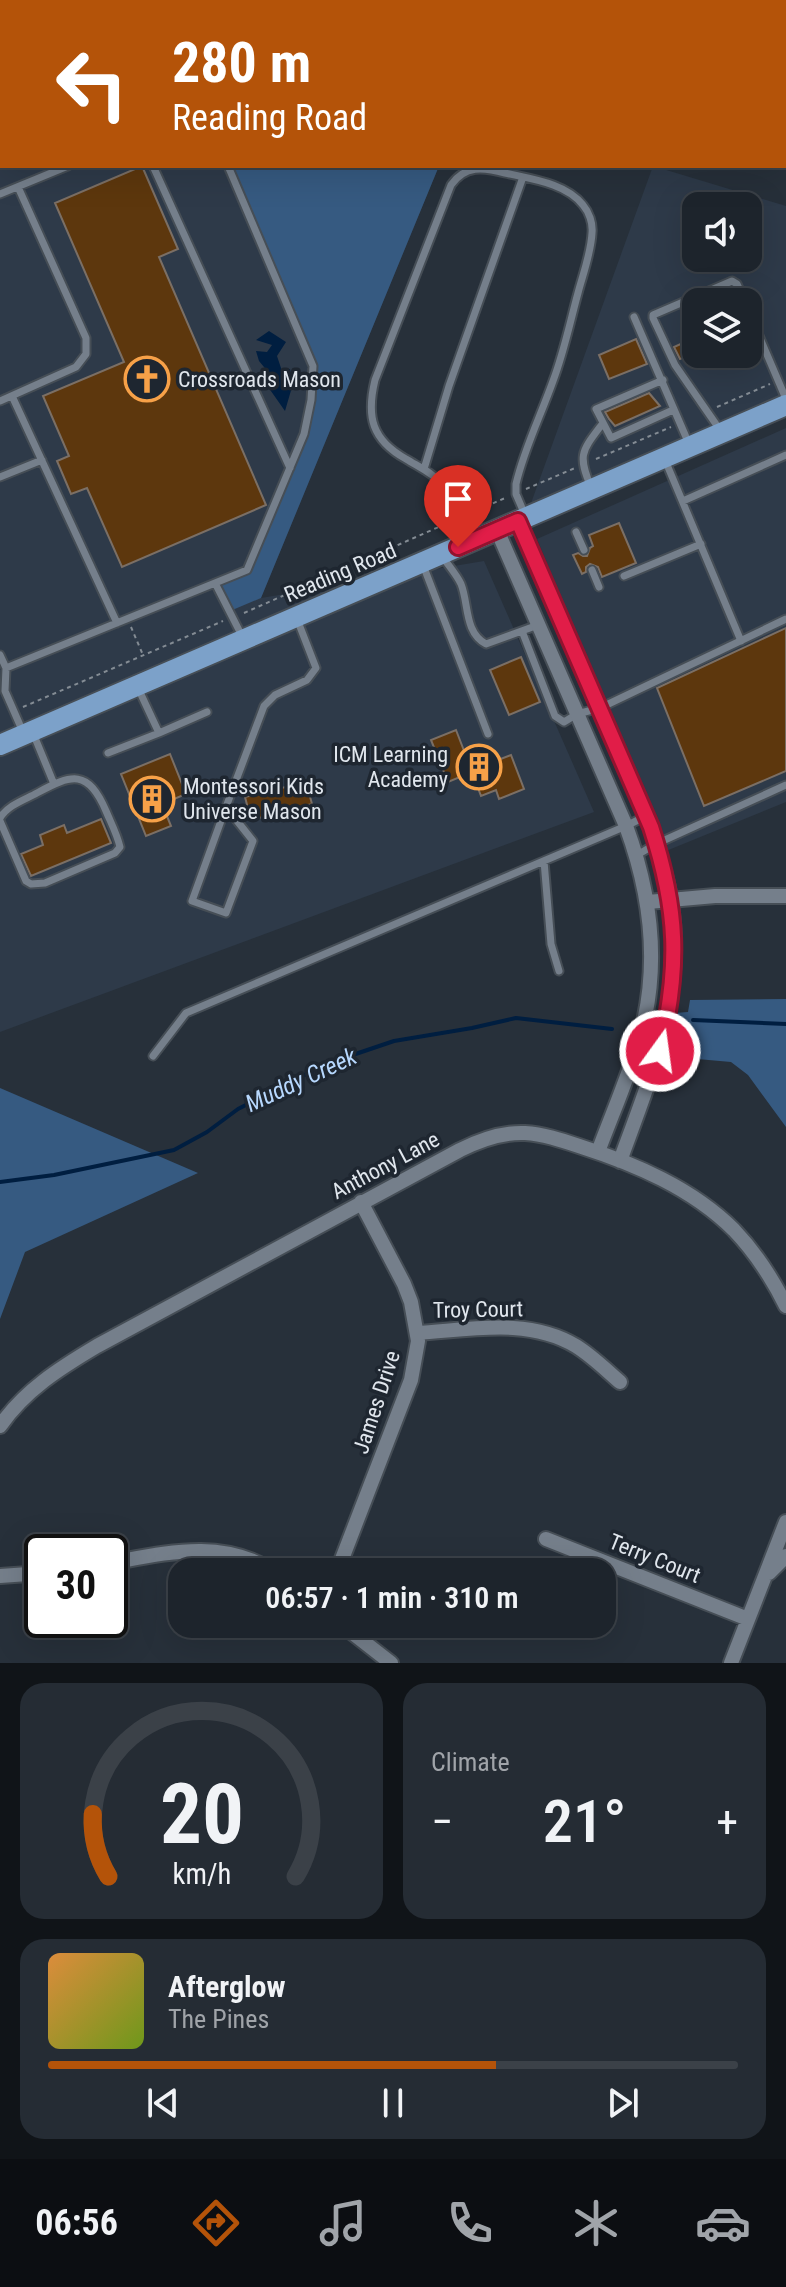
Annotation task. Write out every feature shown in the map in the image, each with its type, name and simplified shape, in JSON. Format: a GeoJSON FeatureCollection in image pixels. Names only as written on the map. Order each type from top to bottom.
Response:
{"type":"FeatureCollection","features":[{"type":"Feature","properties":{"kind":"main road","name":"Reading Road"},"geometry":{"type":"LineString","coordinates":[[0,745],[722,433],[786,402]]}},
{"type":"Feature","properties":{"kind":"street"},"geometry":{"type":"LineString","coordinates":[[522,519],[646,816],[671,900],[674,953],[669,1013],[660,1051],[620,1161]]}},
{"type":"Feature","properties":{"kind":"street"},"geometry":{"type":"LineString","coordinates":[[497,530],[626,826],[637,855],[648,902],[650,975],[645,1015],[631,1064],[598,1152]]}},
{"type":"Feature","properties":{"kind":"street"},"geometry":{"type":"LineString","coordinates":[[648,902],[715,896],[786,896]]}},
{"type":"Feature","properties":{"kind":"street","name":"Anthony Lane"},"geometry":{"type":"LineString","coordinates":[[0,1426],[31,1391],[75,1359],[460,1150],[497,1136],[516,1133],[535,1134],[598,1152],[675,1186],[701,1202],[731,1227],[758,1257],[786,1306]]}},
{"type":"Feature","properties":{"kind":"street","name":"James Drive"},"geometry":{"type":"LineString","coordinates":[[342,1558],[416,1361],[417,1333],[411,1302],[361,1202]]}},
{"type":"Feature","properties":{"kind":"street","name":"Troy Court"},"geometry":{"type":"LineString","coordinates":[[417,1333],[505,1327],[535,1330],[573,1344],[620,1382]]}},
{"type":"Feature","properties":{"kind":"street"},"geometry":{"type":"LineString","coordinates":[[731,1663],[786,1522]]}},
{"type":"Feature","properties":{"kind":"street","name":"Terry Court"},"geometry":{"type":"LineString","coordinates":[[546,1539],[748,1619]]}},
{"type":"Feature","properties":{"kind":"street"},"geometry":{"type":"LineString","coordinates":[[128,1560],[185,1550],[204,1550],[245,1558]]}},
{"type":"Feature","properties":{"kind":"street"},"geometry":{"type":"LineString","coordinates":[[765,1576],[786,1556]]}},
{"type":"Feature","properties":{"kind":"street"},"geometry":{"type":"LineString","coordinates":[[0,1576],[24,1574]]}},
{"type":"Feature","properties":{"kind":"street"},"geometry":{"type":"LineString","coordinates":[[359,1638],[391,1663]]}},
{"type":"Feature","properties":{"kind":"lane"},"geometry":{"type":"LineString","coordinates":[[0,194],[63,168]]}},
{"type":"Feature","properties":{"kind":"lane"},"geometry":{"type":"LineString","coordinates":[[154,168],[290,468]]}},
{"type":"Feature","properties":{"kind":"lane"},"geometry":{"type":"LineString","coordinates":[[6,668],[247,570],[304,434],[311,400],[313,366],[229,168]]}},
{"type":"Feature","properties":{"kind":"lane"},"geometry":{"type":"LineString","coordinates":[[475,540],[436,477],[386,445],[375,429],[370,410],[375,380],[451,185],[465,171],[474,169],[494,170],[561,188],[578,199],[589,215],[592,235],[560,360],[518,476],[516,494],[522,519]]}},
{"type":"Feature","properties":{"kind":"lane"},"geometry":{"type":"LineString","coordinates":[[424,469],[449,386],[523,177]]}},
{"type":"Feature","properties":{"kind":"lane"},"geometry":{"type":"LineString","coordinates":[[0,401],[76,367],[86,354],[86,338],[18,187]]}},
{"type":"Feature","properties":{"kind":"lane"},"geometry":{"type":"LineString","coordinates":[[715,288],[732,281],[739,288]]}},
{"type":"Feature","properties":{"kind":"lane"},"geometry":{"type":"LineString","coordinates":[[682,302],[653,315],[653,318],[675,365],[722,433]]}},
{"type":"Feature","properties":{"kind":"lane"},"geometry":{"type":"LineString","coordinates":[[634,317],[690,446]]}},
{"type":"Feature","properties":{"kind":"lane"},"geometry":{"type":"LineString","coordinates":[[762,342],[786,402]]}},
{"type":"Feature","properties":{"kind":"lane"},"geometry":{"type":"LineString","coordinates":[[663,380],[633,396],[596,409],[611,438],[673,410]]}},
{"type":"Feature","properties":{"kind":"lane"},"geometry":{"type":"LineString","coordinates":[[12,396],[117,623]]}},
{"type":"Feature","properties":{"kind":"lane"},"geometry":{"type":"LineString","coordinates":[[643,413],[648,422]]}},
{"type":"Feature","properties":{"kind":"lane"},"geometry":{"type":"LineString","coordinates":[[622,422],[627,431]]}},
{"type":"Feature","properties":{"kind":"lane"},"geometry":{"type":"LineString","coordinates":[[592,489],[582,465],[585,447],[603,423]]}},
{"type":"Feature","properties":{"kind":"lane"},"geometry":{"type":"LineString","coordinates":[[683,501],[786,455]]}},
{"type":"Feature","properties":{"kind":"lane"},"geometry":{"type":"LineString","coordinates":[[665,457],[741,641]]}},
{"type":"Feature","properties":{"kind":"lane"},"geometry":{"type":"LineString","coordinates":[[0,477],[42,460]]}},
{"type":"Feature","properties":{"kind":"lane"},"geometry":{"type":"LineString","coordinates":[[576,532],[584,550]]}},
{"type":"Feature","properties":{"kind":"lane"},"geometry":{"type":"LineString","coordinates":[[624,576],[701,544]]}},
{"type":"Feature","properties":{"kind":"lane"},"geometry":{"type":"LineString","coordinates":[[431,558],[460,584],[470,624],[486,644],[538,624]]}},
{"type":"Feature","properties":{"kind":"lane"},"geometry":{"type":"LineString","coordinates":[[431,558],[488,734]]}},
{"type":"Feature","properties":{"kind":"lane"},"geometry":{"type":"LineString","coordinates":[[592,570],[599,587]]}},
{"type":"Feature","properties":{"kind":"lane"},"geometry":{"type":"LineString","coordinates":[[215,583],[244,640]]}},
{"type":"Feature","properties":{"kind":"lane"},"geometry":{"type":"LineString","coordinates":[[226,807],[253,841],[226,913],[192,901],[226,807],[264,706],[275,695],[307,680],[316,668],[297,617]]}},
{"type":"Feature","properties":{"kind":"lane"},"geometry":{"type":"LineString","coordinates":[[522,631],[555,716],[564,722],[577,714],[600,708],[786,619]]}},
{"type":"Feature","properties":{"kind":"lane"},"geometry":{"type":"LineString","coordinates":[[0,655],[6,668],[5,691],[54,784]]}},
{"type":"Feature","properties":{"kind":"lane"},"geometry":{"type":"LineString","coordinates":[[137,686],[159,733]]}},
{"type":"Feature","properties":{"kind":"lane"},"geometry":{"type":"LineString","coordinates":[[108,753],[207,712]]}},
{"type":"Feature","properties":{"kind":"lane"},"geometry":{"type":"LineString","coordinates":[[70,780],[89,782],[99,794],[120,847],[115,853],[45,883],[31,884],[26,881],[0,820],[10,807],[54,784],[70,780]]}},
{"type":"Feature","properties":{"kind":"lane"},"geometry":{"type":"LineString","coordinates":[[637,855],[786,785]]}},
{"type":"Feature","properties":{"kind":"lane"},"geometry":{"type":"LineString","coordinates":[[153,1056],[186,1013],[646,816]]}},
{"type":"Feature","properties":{"kind":"lane"},"geometry":{"type":"LineString","coordinates":[[544,861],[551,944],[559,971]]}},
{"type":"Feature","properties":{"kind":"path"},"geometry":{"type":"LineString","coordinates":[[708,411],[779,381]]}},
{"type":"Feature","properties":{"kind":"path"},"geometry":{"type":"LineString","coordinates":[[14,711],[679,424]]}},
{"type":"Feature","properties":{"kind":"path"},"geometry":{"type":"LineString","coordinates":[[129,623],[143,656]]}},
{"type":"Feature","properties":{"kind":"shaded area"},"geometry":{"type":"Polygon","coordinates":[[[0,168],[438,168],[261,598],[484,561],[594,812],[0,1032],[0,168]]]}},
{"type":"Feature","properties":{"kind":"shaded area"},"geometry":{"type":"Polygon","coordinates":[[[229,168],[438,168],[261,598],[230,611],[215,583],[247,570],[304,434],[313,366],[229,168]]]}},
{"type":"Feature","properties":{"kind":"shaded area"},"geometry":{"type":"Polygon","coordinates":[[[652,168],[739,192],[682,192],[682,272],[762,272],[762,199],[786,206],[786,405],[526,517],[652,168]]]}},
{"type":"Feature","properties":{"kind":"shaded area"},"geometry":{"type":"Polygon","coordinates":[[[269,331],[286,342],[277,356],[282,371],[290,369],[292,387],[285,411],[266,384],[269,373],[259,361],[256,351],[267,352],[272,345],[256,340],[269,331]]]}},
{"type":"Feature","properties":{"kind":"shaded area"},"geometry":{"type":"Polygon","coordinates":[[[786,428],[786,802],[666,851],[537,539],[786,428]]]}},
{"type":"Feature","properties":{"kind":"shaded area"},"geometry":{"type":"Polygon","coordinates":[[[786,999],[786,1127],[748,1075],[731,1062],[664,1056],[675,1013],[688,1012],[690,1000],[786,999]]]}},
{"type":"Feature","properties":{"kind":"shaded area"},"geometry":{"type":"Polygon","coordinates":[[[0,1088],[198,1173],[25,1252],[0,1319],[0,1088]]]}},
{"type":"Feature","properties":{"kind":"building","name":"Crossroads Mason"},"geometry":{"type":"Polygon","coordinates":[[[143,168],[178,249],[159,257],[266,505],[122,567],[87,488],[71,494],[57,461],[69,456],[43,396],[124,362],[55,203],[143,168]]]}},
{"type":"Feature","properties":{"kind":"building"},"geometry":{"type":"Polygon","coordinates":[[[636,339],[647,364],[609,379],[599,355],[636,339]]]}},
{"type":"Feature","properties":{"kind":"building"},"geometry":{"type":"Polygon","coordinates":[[[682,343],[682,358],[680,359],[674,347],[682,343]]]}},
{"type":"Feature","properties":{"kind":"building"},"geometry":{"type":"Polygon","coordinates":[[[649,393],[660,406],[615,426],[605,412],[649,393]]]}},
{"type":"Feature","properties":{"kind":"building"},"geometry":{"type":"Polygon","coordinates":[[[619,523],[636,563],[602,577],[598,567],[590,564],[582,574],[573,555],[587,556],[593,546],[589,535],[619,523]]]}},
{"type":"Feature","properties":{"kind":"building"},"geometry":{"type":"Polygon","coordinates":[[[786,628],[786,771],[704,806],[657,688],[786,628]]]}},
{"type":"Feature","properties":{"kind":"building"},"geometry":{"type":"Polygon","coordinates":[[[521,657],[540,702],[509,715],[490,670],[521,657]]]}},
{"type":"Feature","properties":{"kind":"building","name":"ICM Learning Academy"},"geometry":{"type":"Polygon","coordinates":[[[456,730],[468,761],[489,752],[493,762],[511,755],[524,789],[499,799],[496,790],[481,796],[472,772],[448,782],[431,740],[456,730]]]}},
{"type":"Feature","properties":{"kind":"building","name":"Montessori Kids Universe Mason"},"geometry":{"type":"Polygon","coordinates":[[[170,754],[186,794],[162,804],[171,826],[146,836],[121,774],[170,754]]]}},
{"type":"Feature","properties":{"kind":"building"},"geometry":{"type":"Polygon","coordinates":[[[306,782],[312,804],[251,820],[245,797],[306,782]]]}},
{"type":"Feature","properties":{"kind":"building"},"geometry":{"type":"Polygon","coordinates":[[[101,819],[111,843],[31,876],[21,854],[43,845],[40,835],[64,825],[67,833],[101,819]]]}},
{"type":"Feature","properties":{"kind":"waterway","name":"Muddy Creek"},"geometry":{"type":"LineString","coordinates":[[0,1182],[54,1175],[174,1150],[207,1132],[238,1109],[326,1064],[394,1041],[516,1018],[612,1029]]}},
{"type":"Feature","properties":{"kind":"waterway","name":"Muddy Creek"},"geometry":{"type":"LineString","coordinates":[[693,1020],[786,1024]]}},
{"type":"Feature","properties":{"kind":"place","name":"Crossroads Mason"},"geometry":{"type":"Point","coordinates":[147,379]}},
{"type":"Feature","properties":{"kind":"place","name":"ICM Learning Academy"},"geometry":{"type":"Point","coordinates":[479,767]}},
{"type":"Feature","properties":{"kind":"place","name":"Montessori Kids Universe Mason"},"geometry":{"type":"Point","coordinates":[152,799]}},
{"type":"Feature","properties":{"kind":"route"},"geometry":{"type":"LineString","coordinates":[[458,547],[518,521],[651,827],[671,900],[674,953],[672,993],[660,1051]]}}]}
